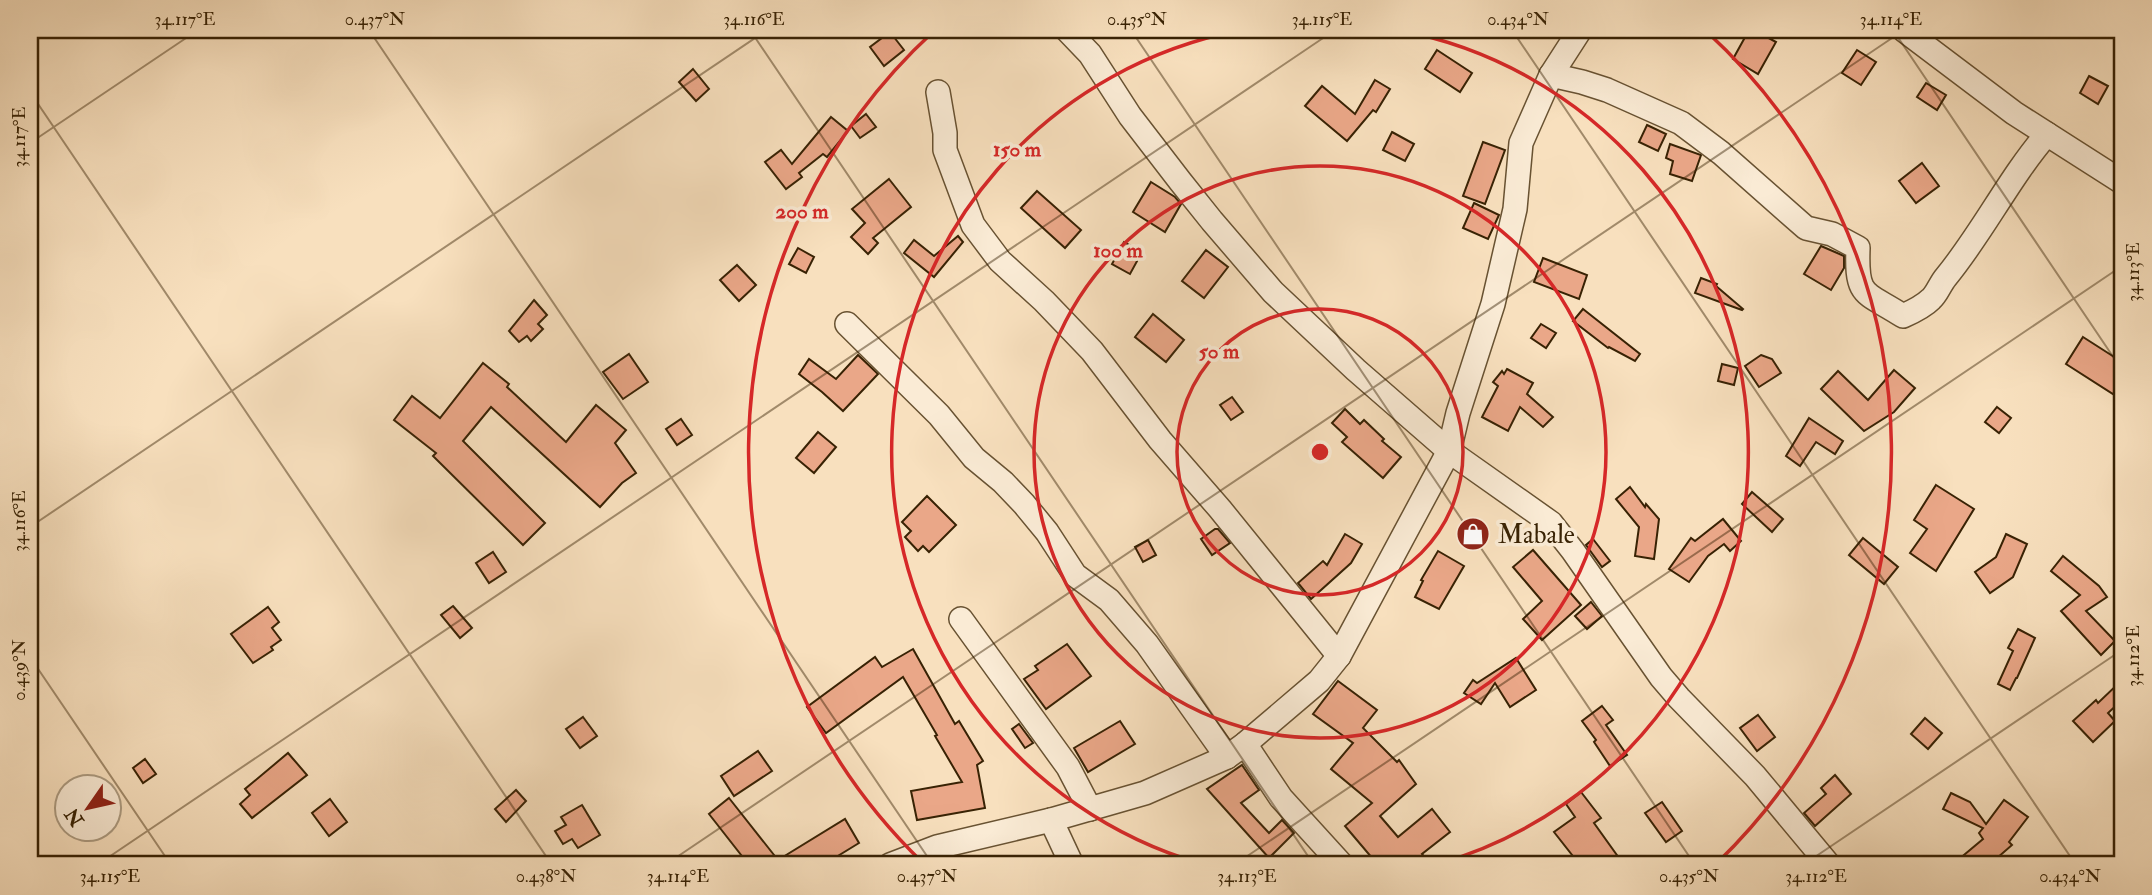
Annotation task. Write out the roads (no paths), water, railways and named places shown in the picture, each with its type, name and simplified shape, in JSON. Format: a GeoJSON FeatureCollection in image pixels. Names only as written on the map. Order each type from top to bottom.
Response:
{"type":"FeatureCollection","features":[{"type":"Feature","properties":{"kind":"street"},"geometry":{"type":"LineString","coordinates":[[1067,30],[1090,54],[1129,116],[1180,181],[1273,292],[1356,370],[1450,451],[1551,523],[1661,677],[1755,776],[1829,865]]}},
{"type":"Feature","properties":{"kind":"street"},"geometry":{"type":"LineString","coordinates":[[890,865],[937,847],[1051,820],[1145,793],[1236,750],[1318,681],[1339,656],[1450,451],[1458,413],[1496,290],[1515,209],[1521,143],[1551,75],[1580,30]]}},
{"type":"Feature","properties":{"kind":"street"},"geometry":{"type":"LineString","coordinates":[[1904,30],[2014,113],[2122,182]]}},
{"type":"Feature","properties":{"kind":"street"},"geometry":{"type":"LineString","coordinates":[[1551,75],[1607,90],[1681,122],[1721,153],[1806,228],[1832,234],[1858,248],[1857,270],[1861,289],[1876,302],[1903,316],[1933,298],[1990,218],[2029,154],[2047,134]]}},
{"type":"Feature","properties":{"kind":"street"},"geometry":{"type":"LineString","coordinates":[[938,92],[945,150],[973,225],[1000,261],[1044,301],[1092,351],[1160,440],[1220,509],[1339,656]]}},
{"type":"Feature","properties":{"kind":"street"},"geometry":{"type":"LineString","coordinates":[[847,324],[939,415],[974,458],[1024,504],[1047,532],[1075,575],[1109,600],[1236,750],[1342,865]]}},
{"type":"Feature","properties":{"kind":"street"},"geometry":{"type":"LineString","coordinates":[[961,619],[1068,767],[1090,809]]}},
{"type":"Feature","properties":{"kind":"street"},"geometry":{"type":"LineString","coordinates":[[1051,820],[1072,865]]}},
{"type":"Feature","properties":{"kind":"place","name":"Mabale"},"geometry":{"type":"Point","coordinates":[1473,534]}}]}
